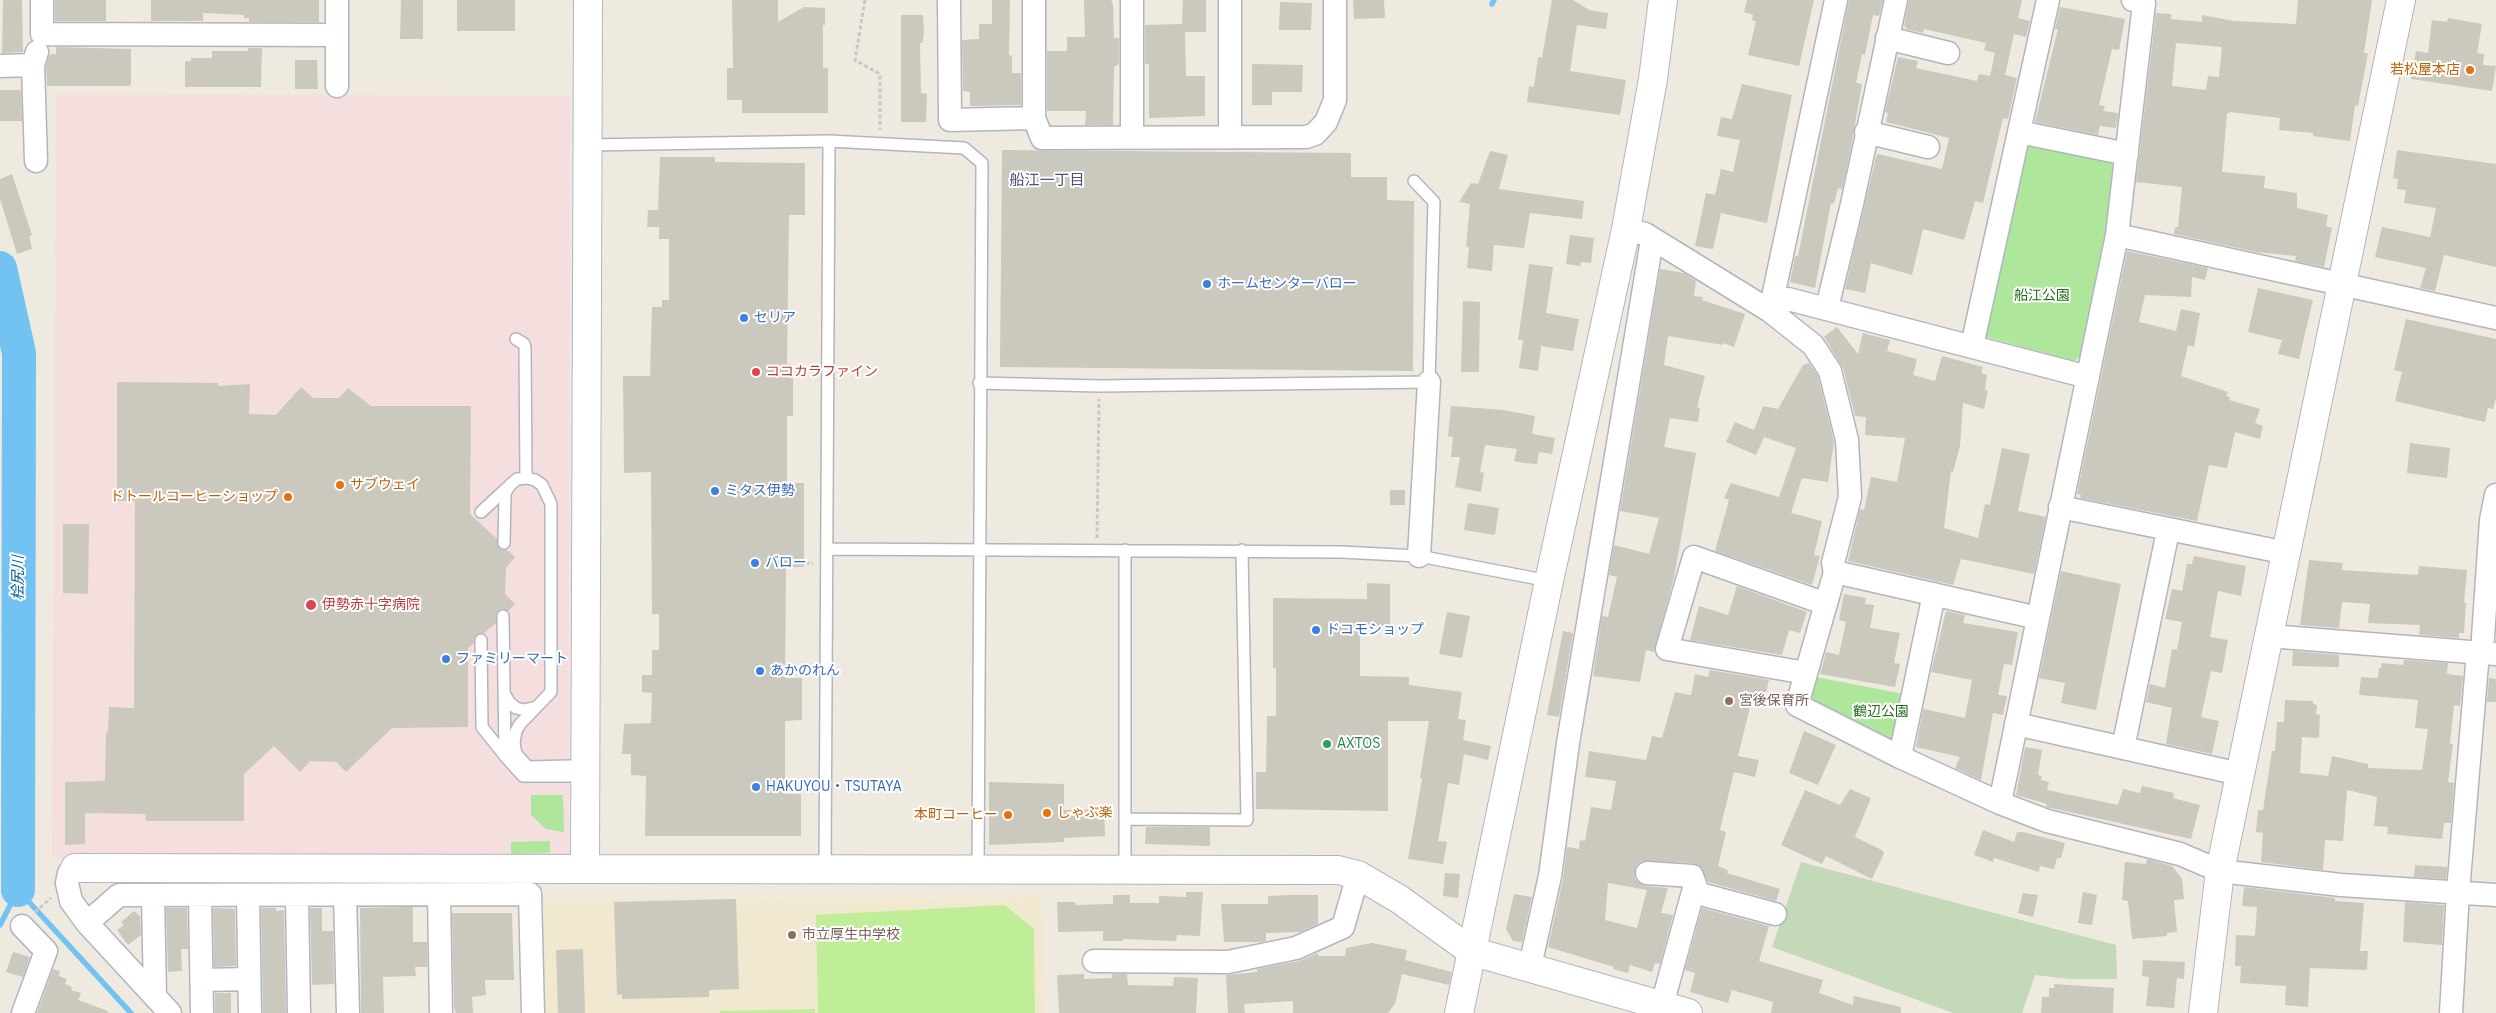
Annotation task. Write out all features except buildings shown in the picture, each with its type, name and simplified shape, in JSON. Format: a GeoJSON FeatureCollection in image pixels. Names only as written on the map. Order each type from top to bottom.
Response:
{"type":"FeatureCollection","features":[{"type":"Feature","properties":{"kind":"street"},"geometry":{"type":"LineString","coordinates":[[36,160],[33,65],[42,34],[42,0]]}},
{"type":"Feature","properties":{"kind":"street"},"geometry":{"type":"LineString","coordinates":[[337,0],[337,86]]}},
{"type":"Feature","properties":{"kind":"street"},"geometry":{"type":"LineString","coordinates":[[585,869],[588,0]]}},
{"type":"Feature","properties":{"kind":"street"},"geometry":{"type":"LineString","coordinates":[[949,0],[950,120],[1034,118]]}},
{"type":"Feature","properties":{"kind":"street"},"geometry":{"type":"LineString","coordinates":[[1034,0],[1034,118],[1042,138],[1306,137],[1314,134],[1326,122],[1335,100],[1335,0]]}},
{"type":"Feature","properties":{"kind":"street"},"geometry":{"type":"LineString","coordinates":[[1132,0],[1132,137]]}},
{"type":"Feature","properties":{"kind":"street"},"geometry":{"type":"LineString","coordinates":[[1230,0],[1230,137]]}},
{"type":"Feature","properties":{"kind":"street"},"geometry":{"type":"LineString","coordinates":[[1459,1013],[1549,581],[1626,229],[1653,79],[1663,0]]}},
{"type":"Feature","properties":{"kind":"street"},"geometry":{"type":"LineString","coordinates":[[1770,311],[1836,0]]}},
{"type":"Feature","properties":{"kind":"street"},"geometry":{"type":"LineString","coordinates":[[1827,308],[1852,204],[1896,0]]}},
{"type":"Feature","properties":{"kind":"street"},"geometry":{"type":"LineString","coordinates":[[1972,346],[2048,0]]}},
{"type":"Feature","properties":{"kind":"street"},"geometry":{"type":"LineString","coordinates":[[2000,802],[2117,235],[2144,3],[2133,0]]}},
{"type":"Feature","properties":{"kind":"street"},"geometry":{"type":"LineString","coordinates":[[2203,1013],[2220,872],[2401,0]]}},
{"type":"Feature","properties":{"kind":"street"},"geometry":{"type":"LineString","coordinates":[[42,34],[337,35]]}},
{"type":"Feature","properties":{"kind":"street"},"geometry":{"type":"LineString","coordinates":[[1887,38],[1948,52]]}},
{"type":"Feature","properties":{"kind":"street"},"geometry":{"type":"LineString","coordinates":[[0,66],[33,65]]}},
{"type":"Feature","properties":{"kind":"street"},"geometry":{"type":"LineString","coordinates":[[1866,132],[1928,147]]}},
{"type":"Feature","properties":{"kind":"street"},"geometry":{"type":"LineString","coordinates":[[2019,132],[2126,154]]}},
{"type":"Feature","properties":{"kind":"street"},"geometry":{"type":"LineString","coordinates":[[1626,229],[1645,234],[1770,311],[1813,345],[1830,371],[1838,397],[1847,440],[1850,497],[1833,563],[1835,572],[1797,705],[1900,757],[2000,802],[2048,821],[2180,854],[2220,872],[2342,884],[2496,895]]}},
{"type":"Feature","properties":{"kind":"street"},"geometry":{"type":"LineString","coordinates":[[2117,235],[2496,318]]}},
{"type":"Feature","properties":{"kind":"street"},"geometry":{"type":"LineString","coordinates":[[1530,966],[1550,876],[1568,743],[1652,240]]}},
{"type":"Feature","properties":{"kind":"street"},"geometry":{"type":"LineString","coordinates":[[1770,311],[1788,299],[2088,377]]}},
{"type":"Feature","properties":{"kind":"street"},"geometry":{"type":"LineString","coordinates":[[1419,556],[1429,382]]}},
{"type":"Feature","properties":{"kind":"street"},"geometry":{"type":"LineString","coordinates":[[2451,1013],[2458,892],[2485,653],[2491,520],[2496,495]]}},
{"type":"Feature","properties":{"kind":"street"},"geometry":{"type":"LineString","coordinates":[[2060,507],[2168,531],[2287,554]]}},
{"type":"Feature","properties":{"kind":"street"},"geometry":{"type":"LineString","coordinates":[[2123,748],[2168,531]]}},
{"type":"Feature","properties":{"kind":"street"},"geometry":{"type":"LineString","coordinates":[[1806,674],[1667,649],[1694,557],[1826,604]]}},
{"type":"Feature","properties":{"kind":"street"},"geometry":{"type":"LineString","coordinates":[[1835,572],[2038,618]]}},
{"type":"Feature","properties":{"kind":"street"},"geometry":{"type":"LineString","coordinates":[[1900,757],[1934,594]]}},
{"type":"Feature","properties":{"kind":"street"},"geometry":{"type":"LineString","coordinates":[[2269,636],[2485,653]]}},
{"type":"Feature","properties":{"kind":"street"},"geometry":{"type":"LineString","coordinates":[[2016,724],[2240,774]]}},
{"type":"Feature","properties":{"kind":"street"},"geometry":{"type":"LineString","coordinates":[[170,1013],[88,923],[71,901],[68,893],[68,873],[75,868],[825,871],[1338,870],[1358,875],[1399,899],[1471,951],[1530,966],[1688,1013]]}},
{"type":"Feature","properties":{"kind":"street"},"geometry":{"type":"LineString","coordinates":[[1647,873],[1692,876],[1698,893]]}},
{"type":"Feature","properties":{"kind":"street"},"geometry":{"type":"LineString","coordinates":[[1094,961],[1228,962],[1296,948],[1343,927],[1358,875]]}},
{"type":"Feature","properties":{"kind":"street"},"geometry":{"type":"LineString","coordinates":[[1662,1005],[1693,892],[1775,914]]}},
{"type":"Feature","properties":{"kind":"street"},"geometry":{"type":"LineString","coordinates":[[88,923],[119,895],[530,894],[533,1013]]}},
{"type":"Feature","properties":{"kind":"street"},"geometry":{"type":"LineString","coordinates":[[153,895],[155,996]]}},
{"type":"Feature","properties":{"kind":"street"},"geometry":{"type":"LineString","coordinates":[[200,895],[202,1013]]}},
{"type":"Feature","properties":{"kind":"street"},"geometry":{"type":"LineString","coordinates":[[248,895],[250,1013]]}},
{"type":"Feature","properties":{"kind":"street"},"geometry":{"type":"LineString","coordinates":[[345,895],[348,1013]]}},
{"type":"Feature","properties":{"kind":"street"},"geometry":{"type":"LineString","coordinates":[[438,895],[441,1013]]}},
{"type":"Feature","properties":{"kind":"street"},"geometry":{"type":"LineString","coordinates":[[297,896],[299,1013]]}},
{"type":"Feature","properties":{"kind":"street"},"geometry":{"type":"LineString","coordinates":[[22,926],[46,951],[23,1013]]}},
{"type":"Feature","properties":{"kind":"street"},"geometry":{"type":"LineString","coordinates":[[202,980],[249,979]]}},
{"type":"Feature","properties":{"kind":"lane"},"geometry":{"type":"LineString","coordinates":[[588,145],[830,141],[880,143],[964,148],[982,163],[979,383],[978,870]]}},
{"type":"Feature","properties":{"kind":"lane"},"geometry":{"type":"LineString","coordinates":[[825,871],[830,141]]}},
{"type":"Feature","properties":{"kind":"lane"},"geometry":{"type":"LineString","coordinates":[[979,383],[1099,386],[1429,382],[1434,202],[1414,181]]}},
{"type":"Feature","properties":{"kind":"lane"},"geometry":{"type":"LineString","coordinates":[[516,339],[524,344],[526,365],[526,478]]}},
{"type":"Feature","properties":{"kind":"lane"},"geometry":{"type":"LineString","coordinates":[[481,512],[510,485],[517,480],[526,478],[542,485],[551,504],[551,692],[520,724],[514,743],[516,754],[528,766],[570,766],[585,769]]}},
{"type":"Feature","properties":{"kind":"lane"},"geometry":{"type":"LineString","coordinates":[[504,543],[504,504],[510,485]]}},
{"type":"Feature","properties":{"kind":"lane"},"geometry":{"type":"LineString","coordinates":[[827,549],[1242,550],[1419,556],[1549,581]]}},
{"type":"Feature","properties":{"kind":"lane"},"geometry":{"type":"LineString","coordinates":[[1125,550],[1126,870]]}},
{"type":"Feature","properties":{"kind":"lane"},"geometry":{"type":"LineString","coordinates":[[1125,819],[1247,820],[1242,550]]}},
{"type":"Feature","properties":{"kind":"lane"},"geometry":{"type":"LineString","coordinates":[[503,616],[505,756]]}},
{"type":"Feature","properties":{"kind":"lane"},"geometry":{"type":"LineString","coordinates":[[481,640],[482,727],[505,756],[524,776],[570,776],[585,769]]}},
{"type":"Feature","properties":{"kind":"lane"},"geometry":{"type":"LineString","coordinates":[[504,693],[509,702],[516,708],[525,710],[536,708]]}},
{"type":"Feature","properties":{"kind":"lane"},"geometry":{"type":"LineString","coordinates":[[481,717],[492,729],[505,731],[520,724]]}},
{"type":"Feature","properties":{"kind":"path"},"geometry":{"type":"LineString","coordinates":[[865,0],[855,60],[880,74],[880,143]]}},
{"type":"Feature","properties":{"kind":"path"},"geometry":{"type":"LineString","coordinates":[[1097,541],[1099,386]]}},
{"type":"Feature","properties":{"kind":"shaded area","name":"伊勢赤十字病院"},"geometry":{"type":"Polygon","coordinates":[[[56,94],[570,96],[569,856],[52,858],[56,94]]]}},
{"type":"Feature","properties":{"kind":"shaded area","name":"市立厚生中学校"},"geometry":{"type":"Polygon","coordinates":[[[1041,897],[1045,1013],[544,1013],[541,899],[1041,897]]]}},
{"type":"Feature","properties":{"kind":"green space","name":"船江公園"},"geometry":{"type":"Polygon","coordinates":[[[2028,141],[2117,164],[2105,238],[2081,356],[2074,361],[1986,337],[1982,334],[2028,141]]]}},
{"type":"Feature","properties":{"kind":"green space","name":"鶴辺公園"},"geometry":{"type":"Polygon","coordinates":[[[1816,677],[1909,695],[1898,734],[1890,741],[1817,706],[1811,696],[1816,677]]]}},
{"type":"Feature","properties":{"kind":"green space"},"geometry":{"type":"Polygon","coordinates":[[[531,795],[563,795],[564,832],[546,829],[531,815],[531,795]]]}},
{"type":"Feature","properties":{"kind":"green space"},"geometry":{"type":"Polygon","coordinates":[[[550,841],[550,853],[511,854],[511,842],[550,841]]]}},
{"type":"Feature","properties":{"kind":"green space"},"geometry":{"type":"Polygon","coordinates":[[[1801,862],[2116,945],[2117,979],[2070,979],[2035,975],[2022,1013],[1953,1013],[1772,947],[1801,862]]]}},
{"type":"Feature","properties":{"kind":"green space"},"geometry":{"type":"Polygon","coordinates":[[[1005,905],[1034,929],[1035,1013],[818,1013],[816,915],[1005,905]]]}},
{"type":"Feature","properties":{"kind":"green space"},"geometry":{"type":"Polygon","coordinates":[[[815,1009],[815,1013],[720,1013],[720,1011],[815,1009]]]}},
{"type":"Feature","properties":{"kind":"waterway"},"geometry":{"type":"LineString","coordinates":[[1492,4],[1494,0]]}},
{"type":"Feature","properties":{"kind":"waterway","name":"桧尻川"},"geometry":{"type":"LineString","coordinates":[[0,268],[19,353],[18,890]]}},
{"type":"Feature","properties":{"kind":"waterway"},"geometry":{"type":"LineString","coordinates":[[0,925],[18,890],[131,1013]]}},
{"type":"Feature","properties":{"kind":"place","name":"若松屋本店"},"geometry":{"type":"Point","coordinates":[2470,70]}},
{"type":"Feature","properties":{"kind":"place","name":"ホームセンターバロー"},"geometry":{"type":"Point","coordinates":[1207,284]}},
{"type":"Feature","properties":{"kind":"place","name":"セリア"},"geometry":{"type":"Point","coordinates":[744,318]}},
{"type":"Feature","properties":{"kind":"place","name":"ココカラファイン"},"geometry":{"type":"Point","coordinates":[756,372]}},
{"type":"Feature","properties":{"kind":"place","name":"サブウェイ"},"geometry":{"type":"Point","coordinates":[340,485]}},
{"type":"Feature","properties":{"kind":"place","name":"ミタス伊勢"},"geometry":{"type":"Point","coordinates":[715,491]}},
{"type":"Feature","properties":{"kind":"place","name":"ドトールコーヒーショップ"},"geometry":{"type":"Point","coordinates":[288,497]}},
{"type":"Feature","properties":{"kind":"place","name":"バロー"},"geometry":{"type":"Point","coordinates":[755,563]}},
{"type":"Feature","properties":{"kind":"place","name":"伊勢赤十字病院"},"geometry":{"type":"Point","coordinates":[311,605]}},
{"type":"Feature","properties":{"kind":"place","name":"ドコモショップ"},"geometry":{"type":"Point","coordinates":[1316,630]}},
{"type":"Feature","properties":{"kind":"place","name":"ファミリーマート"},"geometry":{"type":"Point","coordinates":[446,659]}},
{"type":"Feature","properties":{"kind":"place","name":"あかのれん"},"geometry":{"type":"Point","coordinates":[760,671]}},
{"type":"Feature","properties":{"kind":"place","name":"宮後保育所"},"geometry":{"type":"Point","coordinates":[1729,701]}},
{"type":"Feature","properties":{"kind":"place","name":"AXTOS"},"geometry":{"type":"Point","coordinates":[1327,744]}},
{"type":"Feature","properties":{"kind":"place","name":"HAKUYOU・TSUTAYA"},"geometry":{"type":"Point","coordinates":[756,787]}},
{"type":"Feature","properties":{"kind":"place","name":"しゃぶ楽"},"geometry":{"type":"Point","coordinates":[1047,813]}},
{"type":"Feature","properties":{"kind":"place","name":"本町コーヒー"},"geometry":{"type":"Point","coordinates":[1008,815]}},
{"type":"Feature","properties":{"kind":"place","name":"市立厚生中学校"},"geometry":{"type":"Point","coordinates":[792,935]}},
{"type":"Feature","properties":{"kind":"district","name":"船江一丁目"},"geometry":{"type":"Point","coordinates":[1047,181]}}]}
